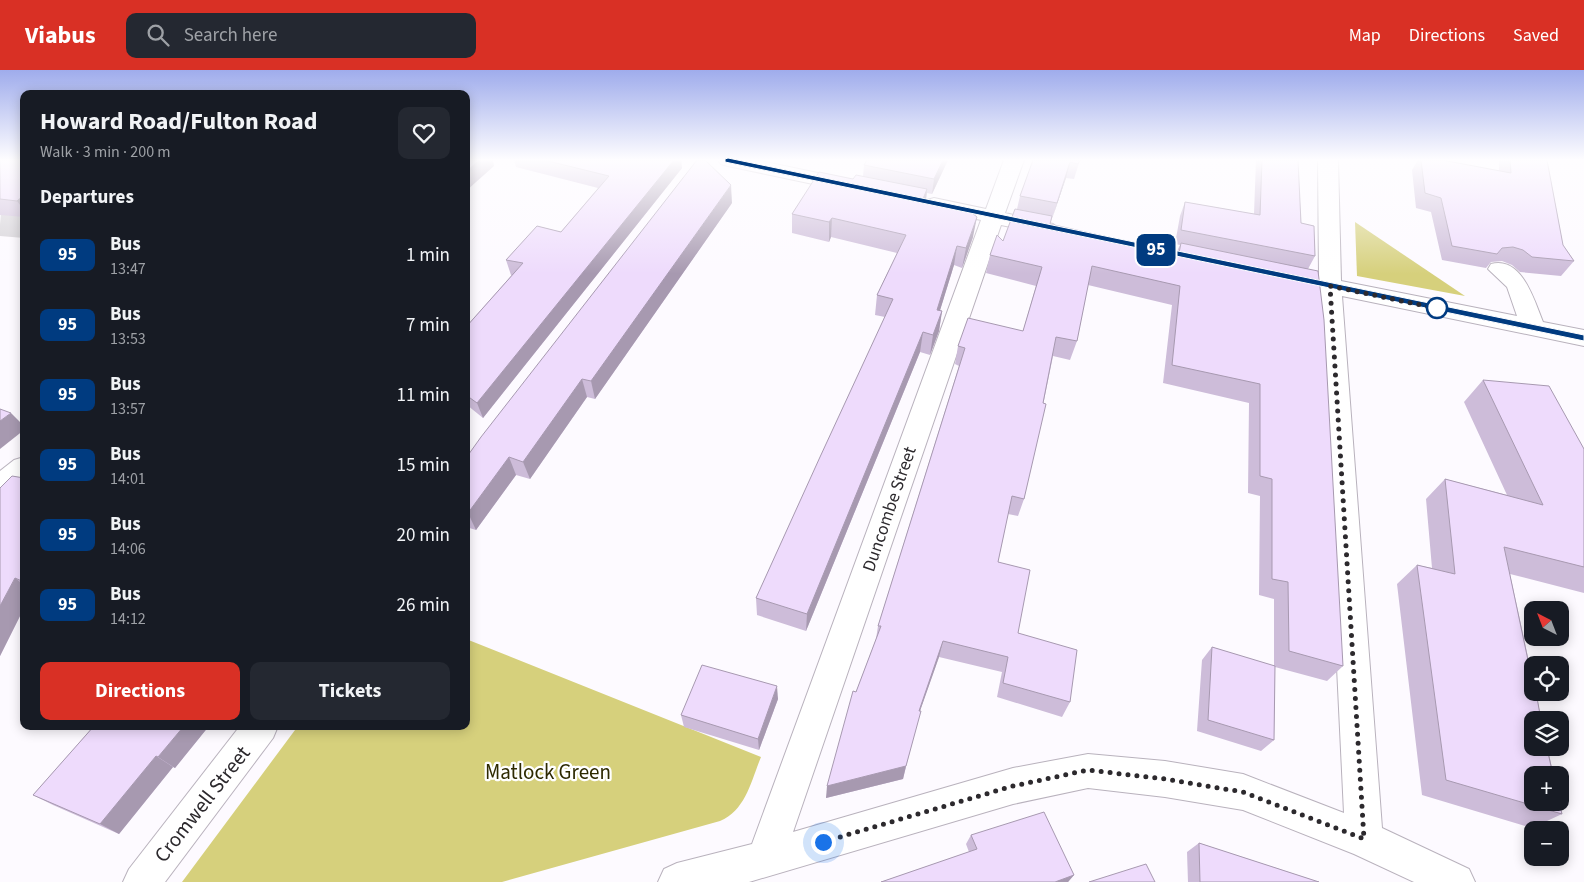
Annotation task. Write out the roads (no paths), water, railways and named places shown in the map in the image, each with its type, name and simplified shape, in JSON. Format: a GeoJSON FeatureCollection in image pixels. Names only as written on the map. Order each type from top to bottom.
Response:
{"type":"FeatureCollection","features":[{"type":"Feature","properties":{"kind":"street","name":"Duncombe Street"},"geometry":{"type":"LineString","coordinates":[[766,859],[999,198]]}},
{"type":"Feature","properties":{"kind":"street"},"geometry":{"type":"LineString","coordinates":[[1329,198],[1330,286],[1364,839]]}},
{"type":"Feature","properties":{"kind":"street"},"geometry":{"type":"LineString","coordinates":[[917,200],[1070,232]]}},
{"type":"Feature","properties":{"kind":"street"},"geometry":{"type":"LineString","coordinates":[[1498,269],[1517,284],[1533,327]]}},
{"type":"Feature","properties":{"kind":"street"},"geometry":{"type":"LineString","coordinates":[[1263,272],[1584,338]]}},
{"type":"Feature","properties":{"kind":"street"},"geometry":{"type":"LineString","coordinates":[[0,487],[20,470]]}},
{"type":"Feature","properties":{"kind":"street","name":"Cromwell Street"},"geometry":{"type":"LineString","coordinates":[[142,882],[258,730]]}},
{"type":"Feature","properties":{"kind":"street"},"geometry":{"type":"LineString","coordinates":[[677,882],[766,859],[1013,786],[1088,770],[1165,779],[1243,792],[1364,839],[1456,882]]}},
{"type":"Feature","properties":{"kind":"tunnel"},"geometry":{"type":"LineString","coordinates":[[0,225],[20,227]]}},
{"type":"Feature","properties":{"kind":"park label","name":"Matlock Green"},"geometry":{"type":"Point","coordinates":[548,772]}}]}
